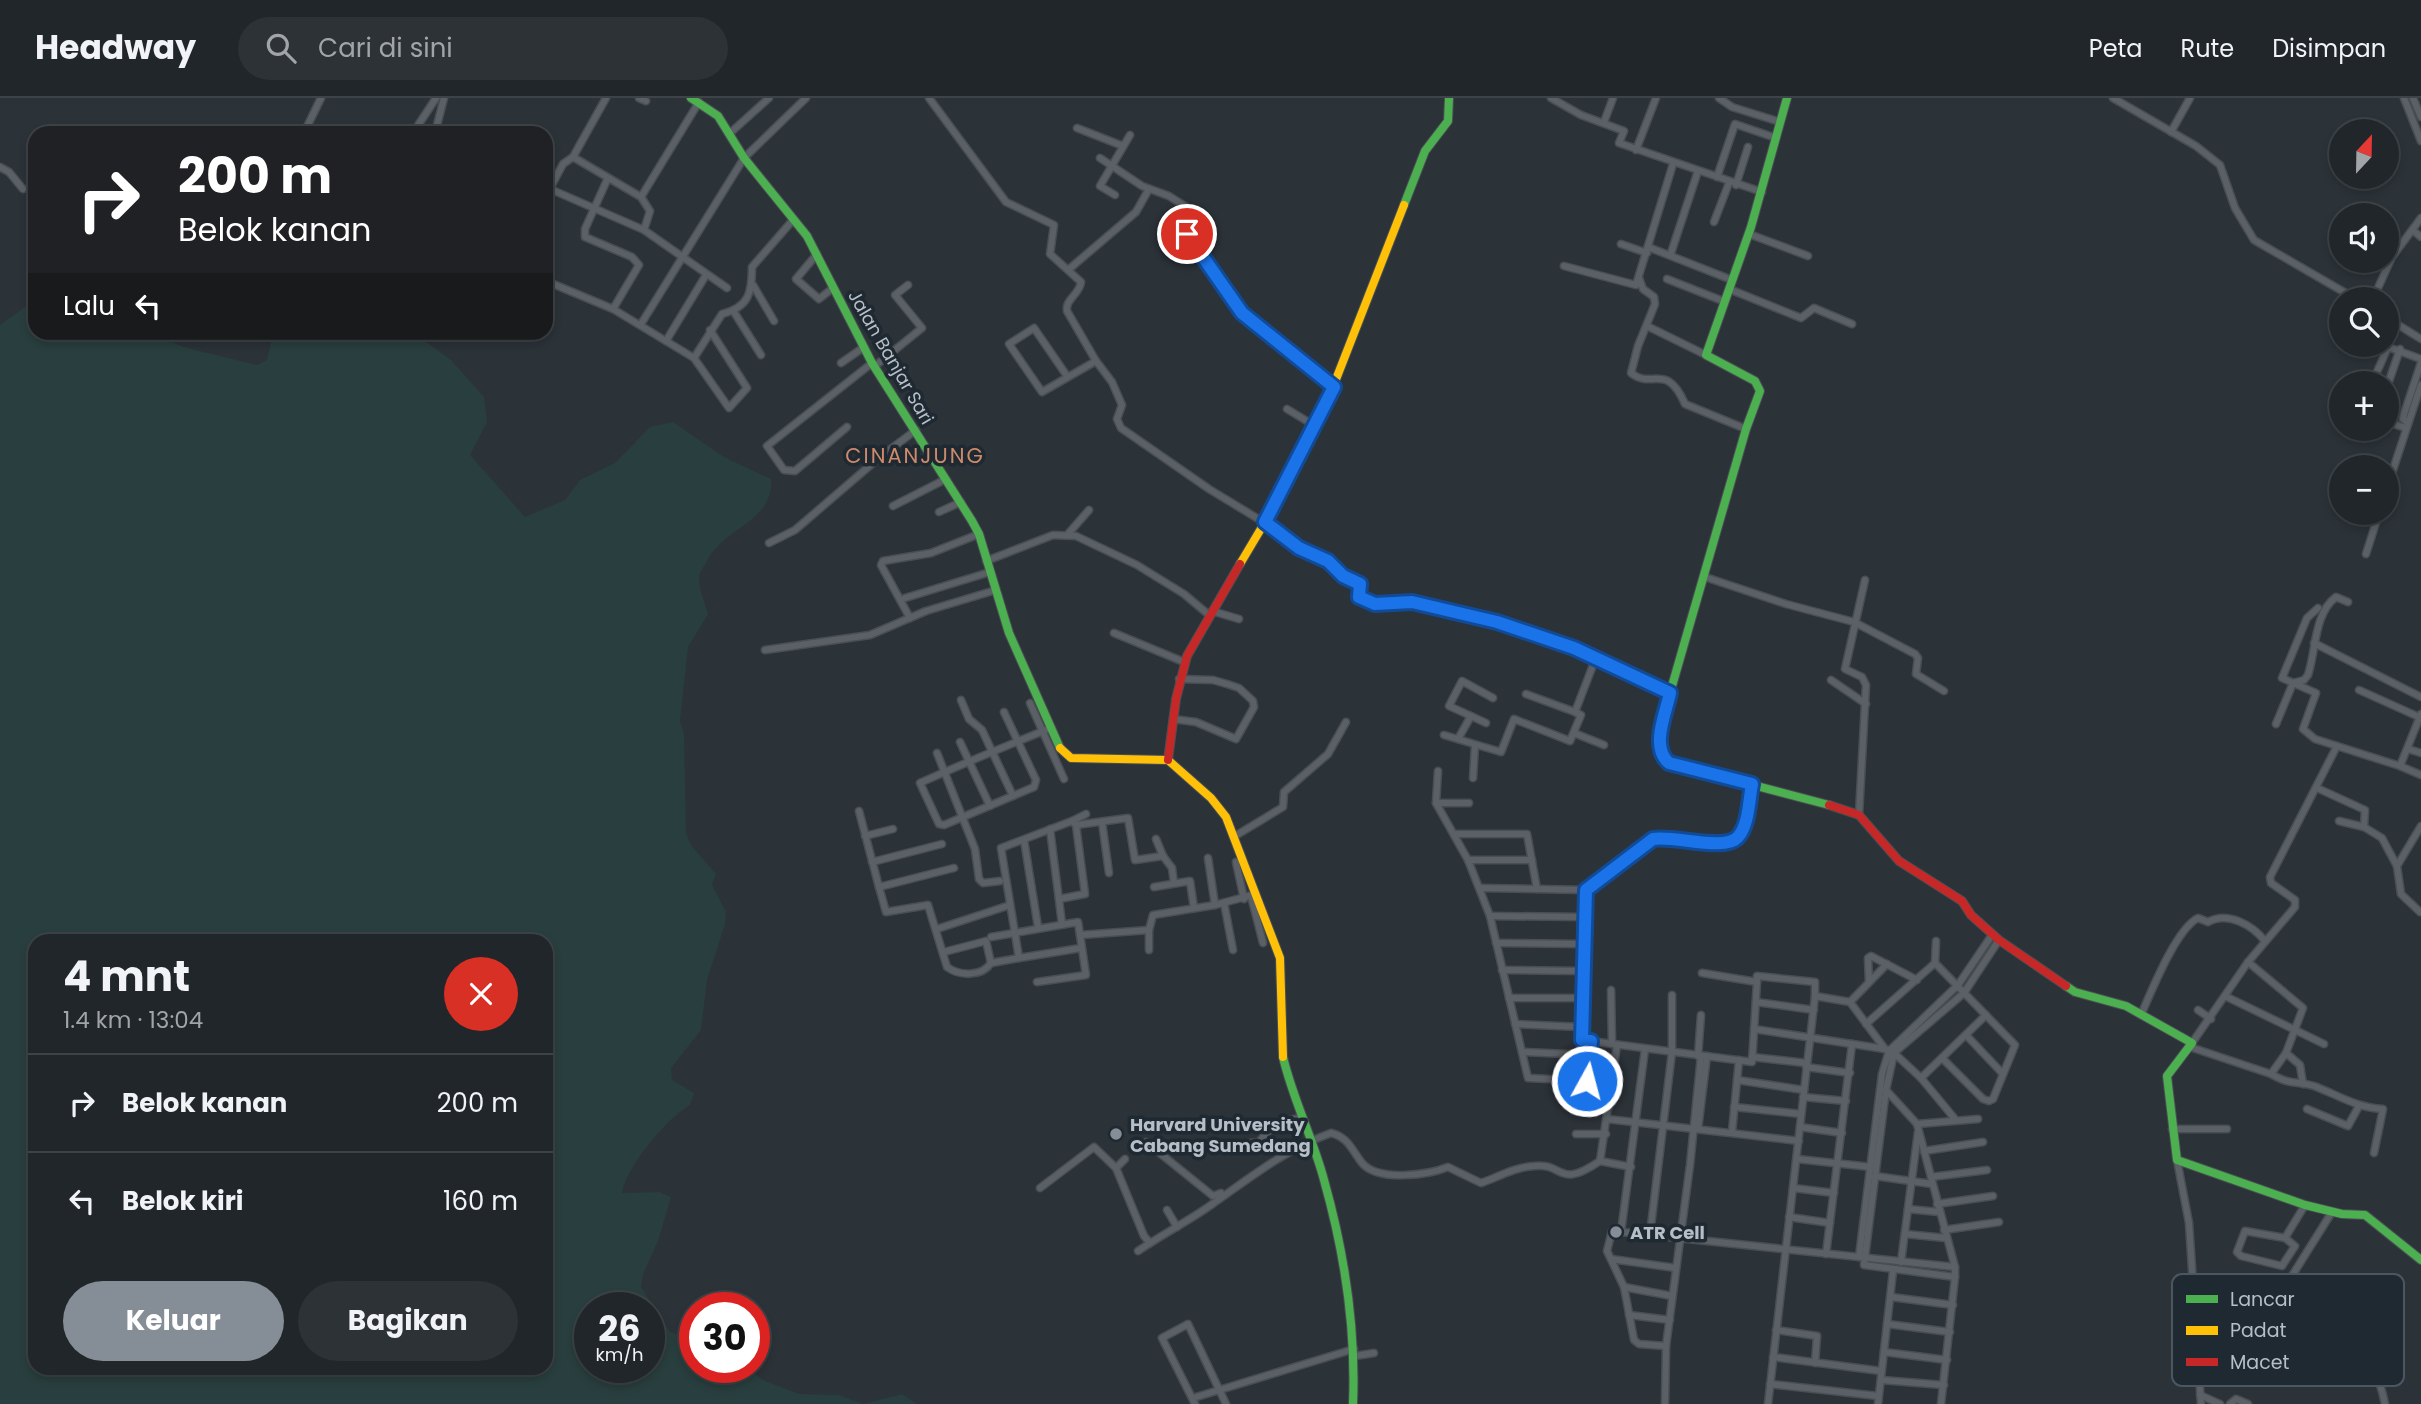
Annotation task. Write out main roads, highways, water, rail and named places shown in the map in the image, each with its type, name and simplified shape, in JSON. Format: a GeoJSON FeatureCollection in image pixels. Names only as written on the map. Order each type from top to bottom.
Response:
{"type":"FeatureCollection","features":[{"type":"Feature","properties":{"kind":"place","name":"Harvard University Cabang Sumedang"},"geometry":{"type":"Point","coordinates":[1116,1134]}},
{"type":"Feature","properties":{"kind":"place","name":"ATR Cell"},"geometry":{"type":"Point","coordinates":[1616,1232]}},
{"type":"Feature","properties":{"kind":"district","name":"CINANJUNG"},"geometry":{"type":"Point","coordinates":[915,455]}}]}
